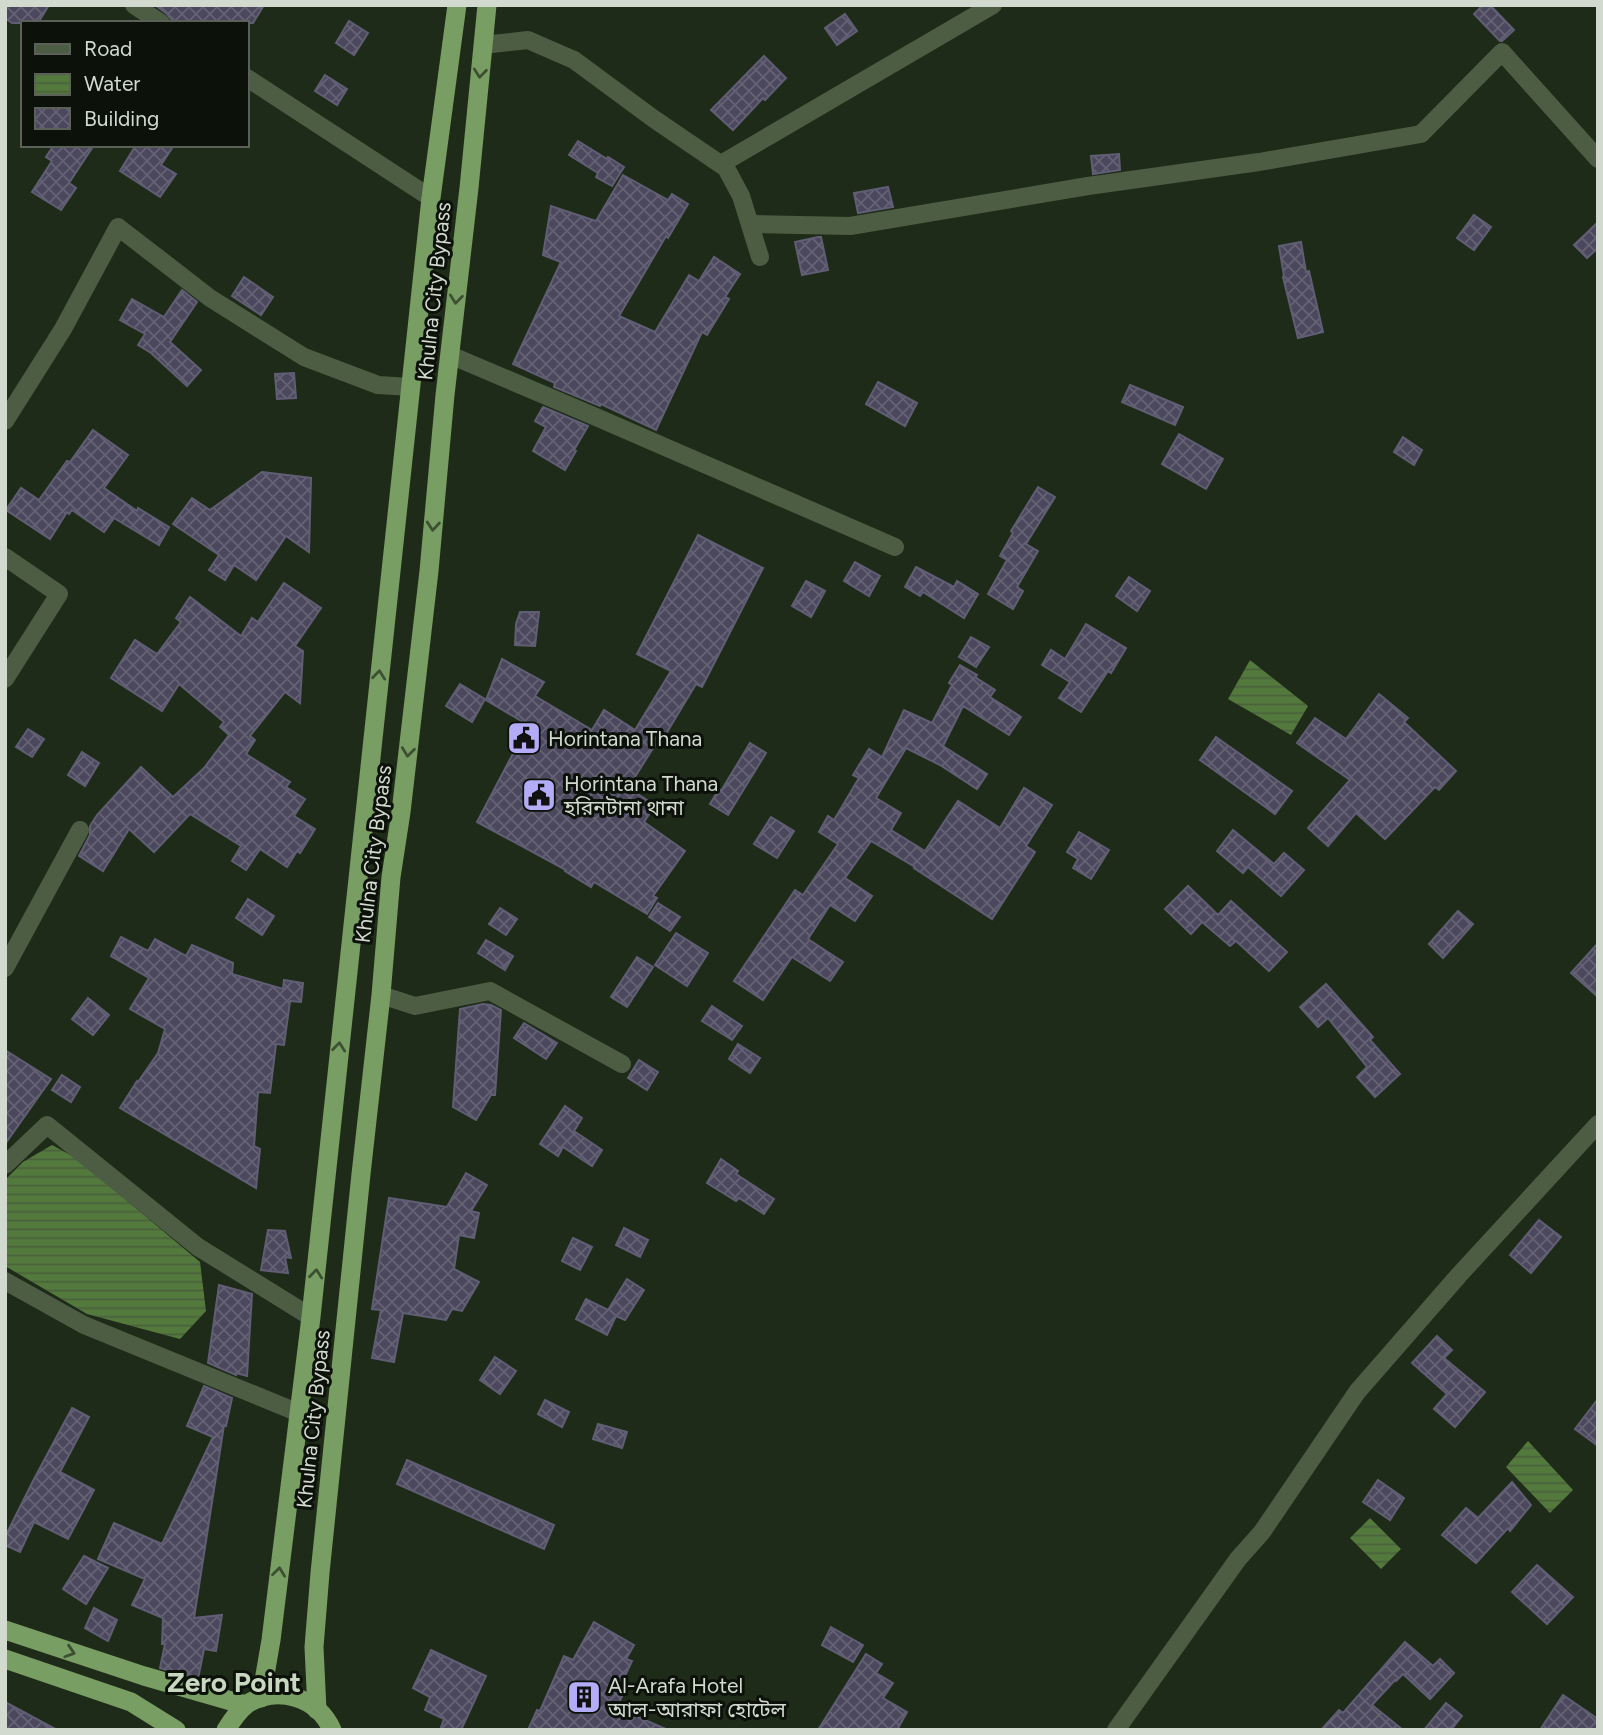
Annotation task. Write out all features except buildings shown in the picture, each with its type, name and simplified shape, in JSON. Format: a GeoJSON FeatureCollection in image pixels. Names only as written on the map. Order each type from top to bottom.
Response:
{"type":"FeatureCollection","features":[{"type":"Feature","properties":{"kind":"highway","name":"Khulna City Bypass"},"geometry":{"type":"LineString","coordinates":[[253,1702],[271,1640],[311,1317],[431,198],[457,5]]}},
{"type":"Feature","properties":{"kind":"highway","name":"Khulna City Bypass"},"geometry":{"type":"LineString","coordinates":[[317,1710],[314,1647],[320,1573],[381,996],[391,877],[429,571],[486,5]]}},
{"type":"Feature","properties":{"kind":"highway"},"geometry":{"type":"LineString","coordinates":[[5,1630],[144,1676],[253,1702]]}},
{"type":"Feature","properties":{"kind":"highway"},"geometry":{"type":"LineString","coordinates":[[5,1659],[131,1702],[176,1730]]}},
{"type":"Feature","properties":{"kind":"highway"},"geometry":{"type":"LineString","coordinates":[[226,1730],[234,1716],[253,1702],[271,1695],[284,1695],[298,1698],[317,1710],[332,1730]]}},
{"type":"Feature","properties":{"kind":"street"},"geometry":{"type":"LineString","coordinates":[[134,5],[158,21]]}},
{"type":"Feature","properties":{"kind":"street"},"geometry":{"type":"LineString","coordinates":[[721,164],[993,5]]}},
{"type":"Feature","properties":{"kind":"street"},"geometry":{"type":"LineString","coordinates":[[483,45],[528,40],[574,60],[654,119],[726,167],[741,196],[760,257]]}},
{"type":"Feature","properties":{"kind":"street"},"geometry":{"type":"LineString","coordinates":[[750,224],[850,226],[1421,134],[1502,51],[1598,159]]}},
{"type":"Feature","properties":{"kind":"street"},"geometry":{"type":"LineString","coordinates":[[248,79],[431,198]]}},
{"type":"Feature","properties":{"kind":"street"},"geometry":{"type":"LineString","coordinates":[[5,421],[63,329],[118,227],[210,298],[304,356],[378,385],[411,387]]}},
{"type":"Feature","properties":{"kind":"street"},"geometry":{"type":"LineString","coordinates":[[450,355],[895,547]]}},
{"type":"Feature","properties":{"kind":"street"},"geometry":{"type":"LineString","coordinates":[[5,557],[60,594],[5,679]]}},
{"type":"Feature","properties":{"kind":"street"},"geometry":{"type":"LineString","coordinates":[[5,968],[80,830]]}},
{"type":"Feature","properties":{"kind":"street"},"geometry":{"type":"LineString","coordinates":[[381,996],[415,1006],[490,992],[622,1064]]}},
{"type":"Feature","properties":{"kind":"street"},"geometry":{"type":"LineString","coordinates":[[1116,1730],[1238,1559],[1262,1532],[1357,1392],[1459,1275],[1598,1124]]}},
{"type":"Feature","properties":{"kind":"street"},"geometry":{"type":"LineString","coordinates":[[5,1165],[47,1125],[198,1247],[311,1317]]}},
{"type":"Feature","properties":{"kind":"street"},"geometry":{"type":"LineString","coordinates":[[5,1281],[84,1325],[299,1413]]}},
{"type":"Feature","properties":{"kind":"water"},"geometry":{"type":"Polygon","coordinates":[[[1250,660],[1308,706],[1291,735],[1228,699],[1250,660]]]}},
{"type":"Feature","properties":{"kind":"water"},"geometry":{"type":"Polygon","coordinates":[[[52,1145],[76,1158],[200,1262],[206,1311],[180,1339],[87,1314],[5,1266],[5,1180],[23,1162],[52,1145]]]}},
{"type":"Feature","properties":{"kind":"water"},"geometry":{"type":"Polygon","coordinates":[[[1528,1441],[1573,1490],[1550,1513],[1506,1467],[1528,1441]]]}},
{"type":"Feature","properties":{"kind":"water"},"geometry":{"type":"Polygon","coordinates":[[[1370,1518],[1401,1549],[1381,1569],[1350,1538],[1370,1518]]]}},
{"type":"Feature","properties":{"kind":"place","name":"Horintana Thana"},"geometry":{"type":"Point","coordinates":[524,738]}},
{"type":"Feature","properties":{"kind":"place","name":"Horintana Thana হরিনটানা থানা"},"geometry":{"type":"Point","coordinates":[539,795]}},
{"type":"Feature","properties":{"kind":"place","name":"Al-Arafa Hotel আল-আরাফা হোটেল"},"geometry":{"type":"Point","coordinates":[584,1697]}},
{"type":"Feature","properties":{"kind":"district","name":"Zero Point"},"geometry":{"type":"Point","coordinates":[234,1682]}}]}
